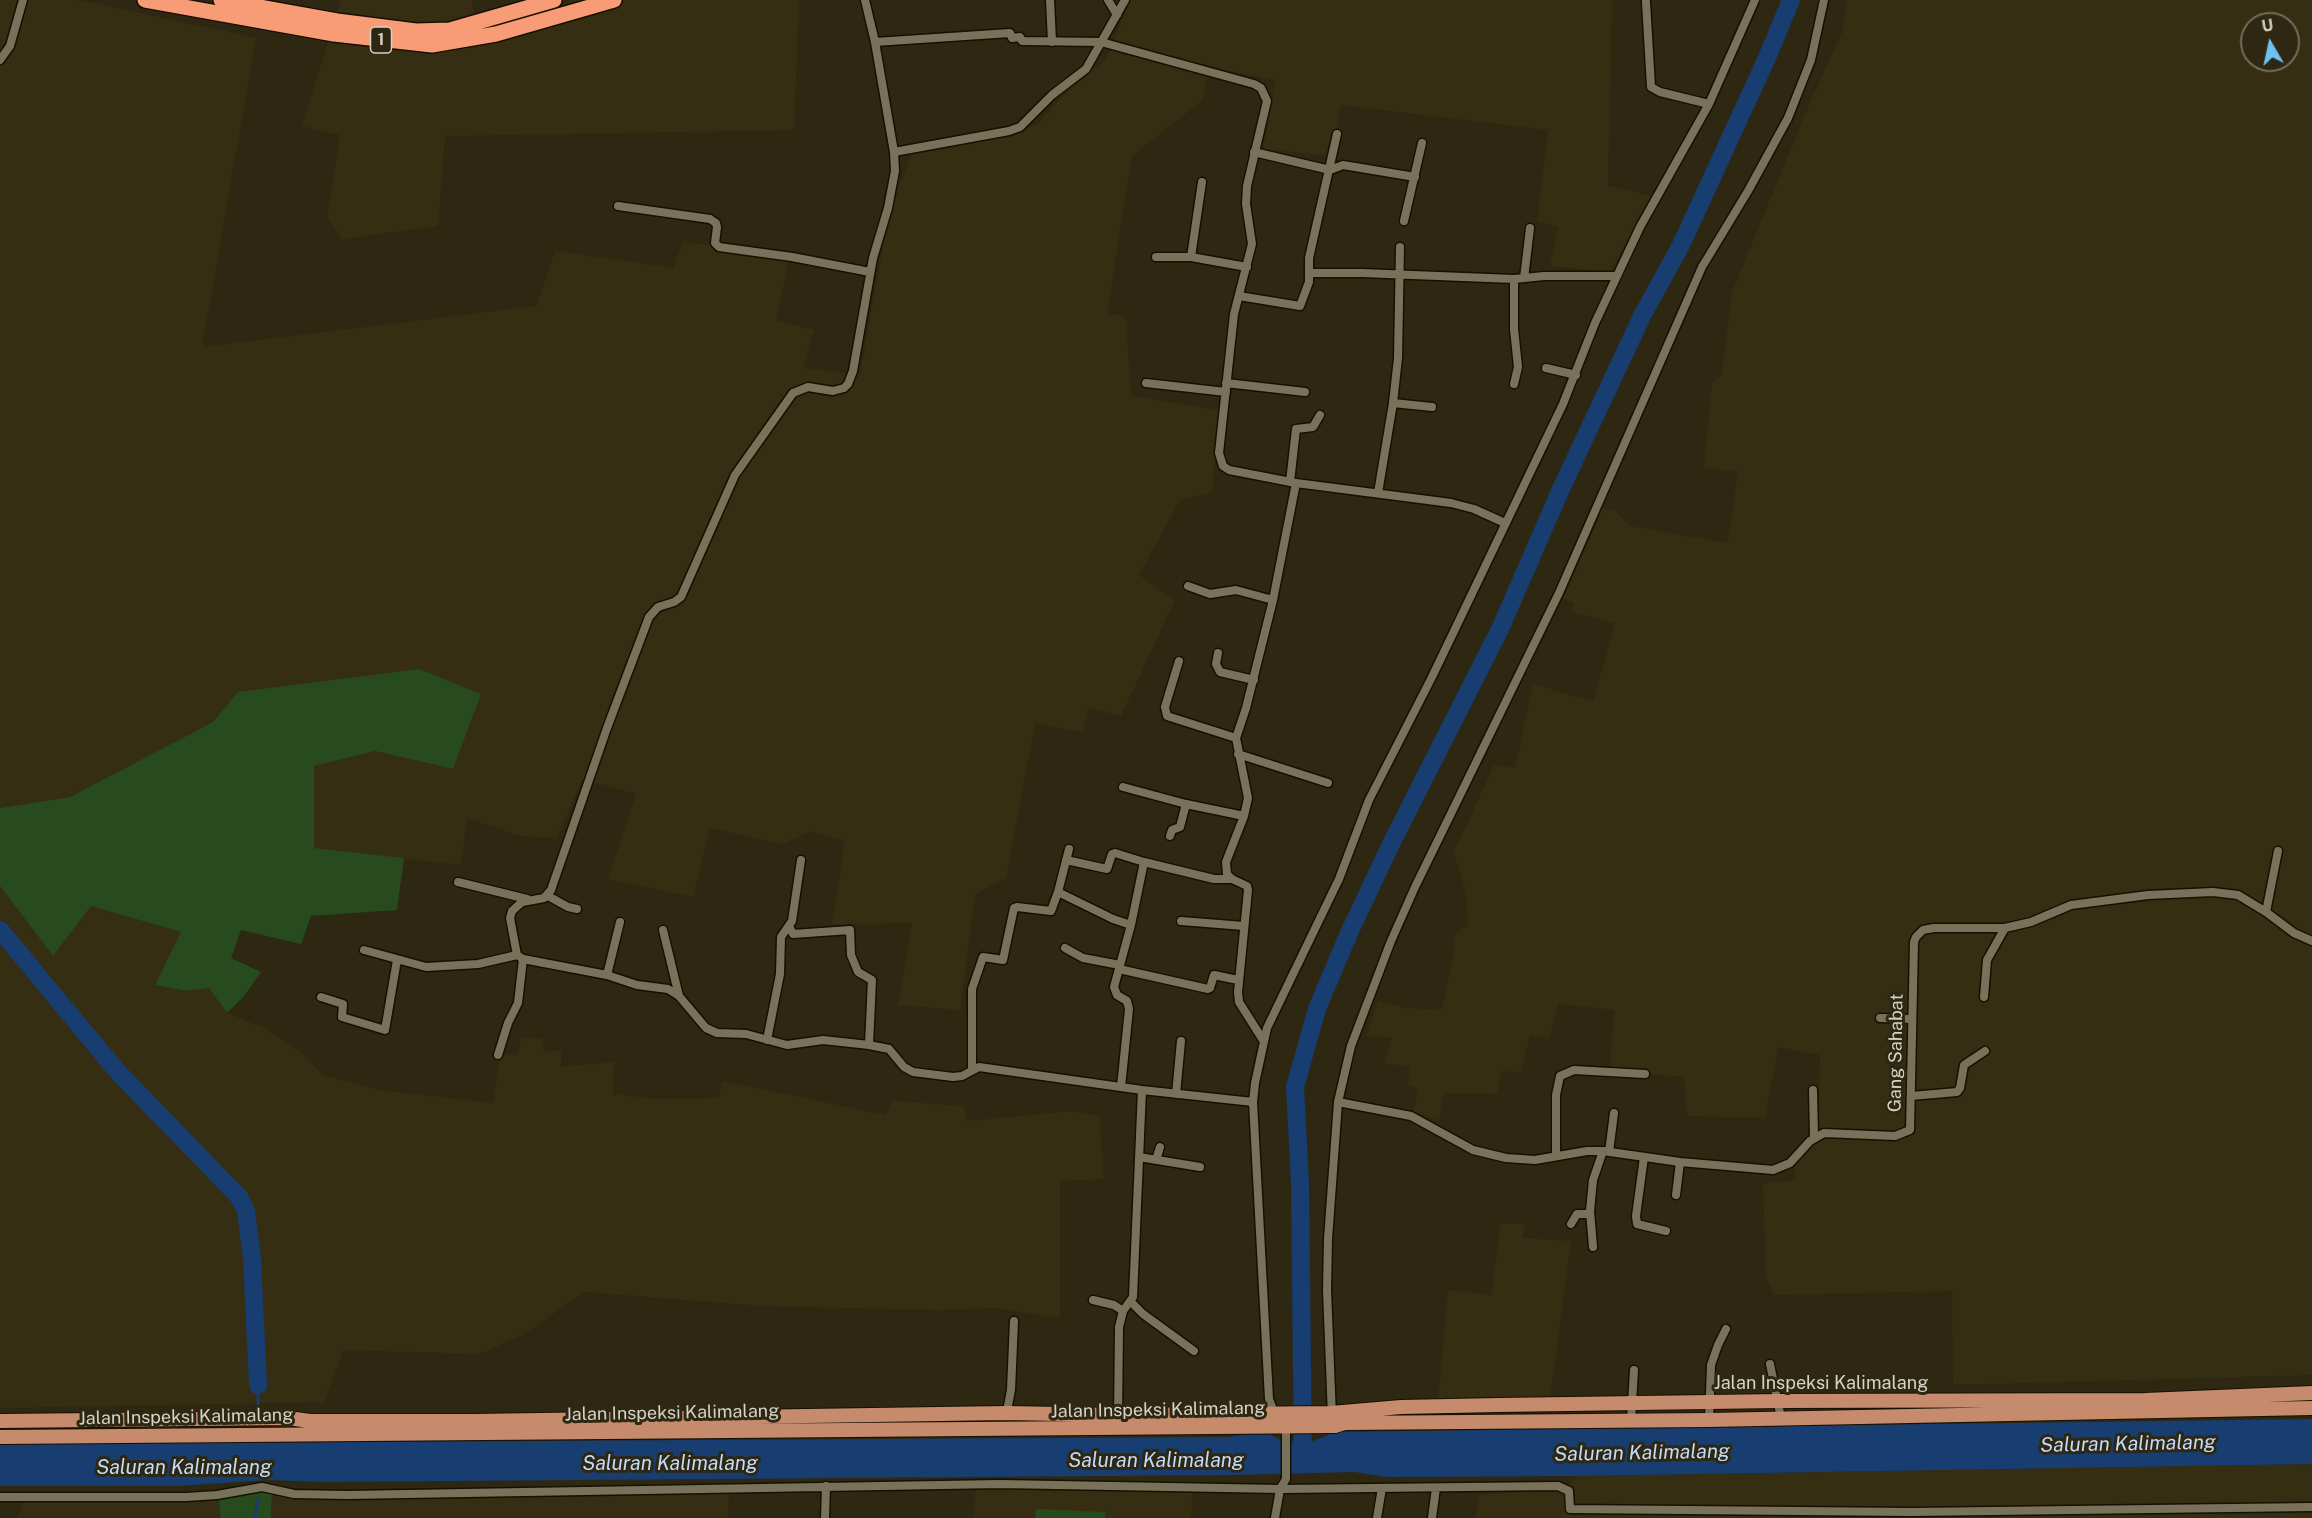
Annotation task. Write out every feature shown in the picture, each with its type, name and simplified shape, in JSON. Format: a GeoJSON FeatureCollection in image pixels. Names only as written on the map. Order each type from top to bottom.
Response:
{"type":"FeatureCollection","features":[{"type":"Feature","properties":{"kind":"highway","name":"1"},"geometry":{"type":"LineString","coordinates":[[145,0],[334,34],[432,45],[496,34],[614,0]]}},
{"type":"Feature","properties":{"kind":"highway","name":"1"},"geometry":{"type":"LineString","coordinates":[[221,0],[276,5],[337,21],[416,32],[450,30],[554,0]]}},
{"type":"Feature","properties":{"kind":"main road"},"geometry":{"type":"LineString","coordinates":[[2271,1394],[2271,1409]]}},
{"type":"Feature","properties":{"kind":"main road","name":"Jalan Inspeksi Kalimalang"},"geometry":{"type":"LineString","coordinates":[[1331,1420],[1401,1407],[1779,1401],[2145,1400],[2312,1394]]}},
{"type":"Feature","properties":{"kind":"main road"},"geometry":{"type":"LineString","coordinates":[[1401,1407],[1402,1422]]}},
{"type":"Feature","properties":{"kind":"main road","name":"Jalan Inspeksi Kalimalang"},"geometry":{"type":"LineString","coordinates":[[0,1437],[206,1437],[474,1427],[742,1423],[1006,1413],[1118,1421],[1402,1422],[1708,1420],[2312,1408]]}},
{"type":"Feature","properties":{"kind":"main road","name":"Jalan Inspeksi Kalimalang"},"geometry":{"type":"LineString","coordinates":[[0,1421],[240,1418],[474,1427]]}},
{"type":"Feature","properties":{"kind":"main road","name":"Jalan Inspeksi Kalimalang"},"geometry":{"type":"LineString","coordinates":[[742,1423],[1004,1430],[1118,1421]]}},
{"type":"Feature","properties":{"kind":"street"},"geometry":{"type":"LineString","coordinates":[[0,60],[10,46],[23,0]]}},
{"type":"Feature","properties":{"kind":"street"},"geometry":{"type":"LineString","coordinates":[[548,896],[649,616],[658,607],[681,597],[729,486],[743,462],[793,393],[808,387],[833,391],[848,384],[856,360],[870,272],[894,182],[894,152],[875,42],[865,0]]}},
{"type":"Feature","properties":{"kind":"street"},"geometry":{"type":"LineString","coordinates":[[1050,0],[1052,42]]}},
{"type":"Feature","properties":{"kind":"street"},"geometry":{"type":"LineString","coordinates":[[1108,0],[1117,15]]}},
{"type":"Feature","properties":{"kind":"street"},"geometry":{"type":"LineString","coordinates":[[894,152],[1020,127],[1052,95],[1086,69],[1125,0]]}},
{"type":"Feature","properties":{"kind":"street"},"geometry":{"type":"LineString","coordinates":[[1275,1518],[1280,1489],[1286,1479],[1281,1421],[1269,1399],[1253,1102],[1263,1040],[1339,879],[1369,800],[1432,677],[1576,375],[1595,323],[1640,227],[1709,104],[1755,0]]}},
{"type":"Feature","properties":{"kind":"street"},"geometry":{"type":"LineString","coordinates":[[1331,1420],[1327,1290],[1328,1239],[1338,1102],[1351,1046],[1415,887],[1559,593],[1702,267],[1748,191],[1788,118],[1811,60],[1824,0]]}},
{"type":"Feature","properties":{"kind":"street"},"geometry":{"type":"LineString","coordinates":[[1646,2],[1652,87],[1660,92],[1709,104]]}},
{"type":"Feature","properties":{"kind":"street"},"geometry":{"type":"LineString","coordinates":[[875,42],[1010,33],[1012,38],[1020,37],[1022,41],[1101,42],[1254,84],[1261,88],[1267,100],[1247,186],[1246,204],[1252,244],[1234,314],[1219,453],[1223,466],[1229,470],[1293,483],[1451,503],[1474,509],[1505,523]]}},
{"type":"Feature","properties":{"kind":"street"},"geometry":{"type":"LineString","coordinates":[[1239,296],[1300,306],[1309,282],[1309,258],[1336,134]]}},
{"type":"Feature","properties":{"kind":"street"},"geometry":{"type":"LineString","coordinates":[[1404,221],[1422,143]]}},
{"type":"Feature","properties":{"kind":"street"},"geometry":{"type":"LineString","coordinates":[[1254,152],[1330,170],[1344,165],[1415,177]]}},
{"type":"Feature","properties":{"kind":"street"},"geometry":{"type":"LineString","coordinates":[[1191,257],[1202,182]]}},
{"type":"Feature","properties":{"kind":"street"},"geometry":{"type":"LineString","coordinates":[[618,206],[710,219],[717,227],[715,243],[719,247],[792,257],[870,272]]}},
{"type":"Feature","properties":{"kind":"street"},"geometry":{"type":"LineString","coordinates":[[1524,278],[1530,228]]}},
{"type":"Feature","properties":{"kind":"street"},"geometry":{"type":"LineString","coordinates":[[1378,493],[1394,403],[1401,276],[1400,247]]}},
{"type":"Feature","properties":{"kind":"street"},"geometry":{"type":"LineString","coordinates":[[1156,257],[1191,257],[1247,267]]}},
{"type":"Feature","properties":{"kind":"street"},"geometry":{"type":"LineString","coordinates":[[1309,273],[1514,279],[1544,276],[1617,276]]}},
{"type":"Feature","properties":{"kind":"street"},"geometry":{"type":"LineString","coordinates":[[1514,279],[1518,367],[1514,384]]}},
{"type":"Feature","properties":{"kind":"street"},"geometry":{"type":"LineString","coordinates":[[1546,368],[1576,375]]}},
{"type":"Feature","properties":{"kind":"street"},"geometry":{"type":"LineString","coordinates":[[1146,383],[1305,392]]}},
{"type":"Feature","properties":{"kind":"street"},"geometry":{"type":"LineString","coordinates":[[1394,403],[1432,407]]}},
{"type":"Feature","properties":{"kind":"street"},"geometry":{"type":"LineString","coordinates":[[1232,879],[1226,867],[1226,857],[1244,816],[1248,791],[1236,738],[1254,680],[1273,600],[1293,483],[1296,429],[1313,427],[1320,415]]}},
{"type":"Feature","properties":{"kind":"street"},"geometry":{"type":"LineString","coordinates":[[1188,586],[1210,594],[1236,590],[1273,600]]}},
{"type":"Feature","properties":{"kind":"street"},"geometry":{"type":"LineString","coordinates":[[1218,653],[1217,670],[1254,680]]}},
{"type":"Feature","properties":{"kind":"street"},"geometry":{"type":"LineString","coordinates":[[1179,661],[1165,707],[1167,716],[1236,738]]}},
{"type":"Feature","properties":{"kind":"street"},"geometry":{"type":"LineString","coordinates":[[1238,754],[1328,783]]}},
{"type":"Feature","properties":{"kind":"street"},"geometry":{"type":"LineString","coordinates":[[1123,787],[1186,804],[1244,816]]}},
{"type":"Feature","properties":{"kind":"street"},"geometry":{"type":"LineString","coordinates":[[1170,836],[1172,830],[1180,827],[1186,804]]}},
{"type":"Feature","properties":{"kind":"street"},"geometry":{"type":"LineString","coordinates":[[972,1069],[972,989],[983,957],[1003,960],[1014,908],[1051,911],[1069,849]]}},
{"type":"Feature","properties":{"kind":"street"},"geometry":{"type":"LineString","coordinates":[[2266,912],[2278,851]]}},
{"type":"Feature","properties":{"kind":"street"},"geometry":{"type":"LineString","coordinates":[[1066,860],[1107,869],[1112,854],[1115,853],[1214,879],[1232,879],[1247,886],[1238,980],[1239,1002],[1263,1040]]}},
{"type":"Feature","properties":{"kind":"street"},"geometry":{"type":"LineString","coordinates":[[767,1040],[780,974],[781,937],[789,926],[801,860]]}},
{"type":"Feature","properties":{"kind":"street"},"geometry":{"type":"LineString","coordinates":[[1121,1087],[1129,1009],[1127,1001],[1114,992],[1114,987],[1131,925],[1144,862]]}},
{"type":"Feature","properties":{"kind":"street"},"geometry":{"type":"LineString","coordinates":[[458,882],[531,900]]}},
{"type":"Feature","properties":{"kind":"street"},"geometry":{"type":"LineString","coordinates":[[1058,892],[1113,919],[1131,925]]}},
{"type":"Feature","properties":{"kind":"street","name":"Gang Sahabat"},"geometry":{"type":"LineString","coordinates":[[1814,1137],[1832,1132],[1902,1135],[1910,1130],[1914,942],[1918,933],[1934,928],[2005,928],[2031,922],[2071,905],[2148,895],[2225,892],[2238,895],[2294,933],[2312,941]]}},
{"type":"Feature","properties":{"kind":"street"},"geometry":{"type":"LineString","coordinates":[[498,1055],[521,988],[520,957],[510,918],[512,911],[522,902],[548,896],[568,907],[577,909]]}},
{"type":"Feature","properties":{"kind":"street"},"geometry":{"type":"LineString","coordinates":[[1181,921],[1244,926]]}},
{"type":"Feature","properties":{"kind":"street"},"geometry":{"type":"LineString","coordinates":[[607,975],[620,922]]}},
{"type":"Feature","properties":{"kind":"street"},"geometry":{"type":"LineString","coordinates":[[789,926],[793,934],[850,930],[851,955],[858,972],[872,980],[869,1045]]}},
{"type":"Feature","properties":{"kind":"street"},"geometry":{"type":"LineString","coordinates":[[1984,997],[1987,960],[2005,928]]}},
{"type":"Feature","properties":{"kind":"street"},"geometry":{"type":"LineString","coordinates":[[663,930],[679,996]]}},
{"type":"Feature","properties":{"kind":"street"},"geometry":{"type":"LineString","coordinates":[[1065,948],[1083,958],[1208,989],[1214,975],[1238,980]]}},
{"type":"Feature","properties":{"kind":"street"},"geometry":{"type":"LineString","coordinates":[[364,950],[426,967],[478,964],[520,957],[607,975],[637,985],[668,989],[679,996],[711,1032],[746,1034],[787,1045],[823,1040],[869,1045],[889,1049],[904,1067],[914,1072],[953,1077],[962,1076],[979,1067],[1142,1090],[1253,1102]]}},
{"type":"Feature","properties":{"kind":"street"},"geometry":{"type":"LineString","coordinates":[[321,997],[343,1004],[342,1017],[385,1030],[397,960]]}},
{"type":"Feature","properties":{"kind":"street"},"geometry":{"type":"LineString","coordinates":[[1880,1018],[1912,1019]]}},
{"type":"Feature","properties":{"kind":"street"},"geometry":{"type":"LineString","coordinates":[[1176,1094],[1181,1041]]}},
{"type":"Feature","properties":{"kind":"street"},"geometry":{"type":"LineString","coordinates":[[1911,1096],[1957,1092],[1960,1088],[1964,1065],[1985,1051]]}},
{"type":"Feature","properties":{"kind":"street"},"geometry":{"type":"LineString","coordinates":[[1556,1156],[1556,1095],[1560,1076],[1574,1070],[1645,1074]]}},
{"type":"Feature","properties":{"kind":"street"},"geometry":{"type":"LineString","coordinates":[[1118,1421],[1119,1327],[1123,1311],[1131,1302],[1142,1090]]}},
{"type":"Feature","properties":{"kind":"street"},"geometry":{"type":"LineString","coordinates":[[1338,1102],[1412,1116],[1458,1143],[1491,1155],[1535,1160],[1587,1151],[1606,1151],[1680,1162],[1773,1170],[1790,1163],[1814,1137],[1813,1090]]}},
{"type":"Feature","properties":{"kind":"street"},"geometry":{"type":"LineString","coordinates":[[1593,1247],[1590,1214],[1593,1180],[1606,1151],[1614,1113]]}},
{"type":"Feature","properties":{"kind":"street"},"geometry":{"type":"LineString","coordinates":[[1156,1160],[1160,1147]]}},
{"type":"Feature","properties":{"kind":"street"},"geometry":{"type":"LineString","coordinates":[[1644,1156],[1636,1216],[1637,1224],[1666,1231]]}},
{"type":"Feature","properties":{"kind":"street"},"geometry":{"type":"LineString","coordinates":[[1139,1157],[1200,1167]]}},
{"type":"Feature","properties":{"kind":"street"},"geometry":{"type":"LineString","coordinates":[[1676,1195],[1680,1162]]}},
{"type":"Feature","properties":{"kind":"street"},"geometry":{"type":"LineString","coordinates":[[1571,1224],[1577,1214],[1590,1214]]}},
{"type":"Feature","properties":{"kind":"street"},"geometry":{"type":"LineString","coordinates":[[1093,1300],[1114,1305],[1123,1311]]}},
{"type":"Feature","properties":{"kind":"street"},"geometry":{"type":"LineString","coordinates":[[1131,1302],[1143,1314],[1194,1351]]}},
{"type":"Feature","properties":{"kind":"street"},"geometry":{"type":"LineString","coordinates":[[1004,1430],[1011,1390],[1014,1321]]}},
{"type":"Feature","properties":{"kind":"street"},"geometry":{"type":"LineString","coordinates":[[1708,1420],[1713,1355],[1726,1329]]}},
{"type":"Feature","properties":{"kind":"street"},"geometry":{"type":"LineString","coordinates":[[1770,1364],[1781,1418]]}},
{"type":"Feature","properties":{"kind":"street"},"geometry":{"type":"LineString","coordinates":[[1631,1421],[1630,1403],[1634,1370]]}},
{"type":"Feature","properties":{"kind":"street"},"geometry":{"type":"LineString","coordinates":[[0,1497],[186,1497],[218,1495],[262,1487],[294,1494],[347,1495],[1058,1484],[1280,1489],[1558,1486],[1569,1491],[1570,1509],[1973,1515],[2312,1507]]}},
{"type":"Feature","properties":{"kind":"street"},"geometry":{"type":"LineString","coordinates":[[825,1518],[826,1486]]}},
{"type":"Feature","properties":{"kind":"street"},"geometry":{"type":"LineString","coordinates":[[1377,1518],[1382,1488]]}},
{"type":"Feature","properties":{"kind":"street"},"geometry":{"type":"LineString","coordinates":[[1432,1518],[1436,1488]]}},
{"type":"Feature","properties":{"kind":"shaded area"},"geometry":{"type":"Polygon","coordinates":[[[0,0],[79,0],[256,38],[202,347],[536,306],[555,251],[673,268],[683,242],[790,255],[776,320],[814,330],[803,368],[860,375],[889,214],[913,150],[1035,126],[1068,91],[1106,59],[1130,0],[1612,0],[1608,186],[1652,196],[1610,272],[1550,266],[1558,227],[1537,222],[1548,130],[1341,105],[1331,156],[1263,149],[1276,80],[1208,67],[1203,100],[1132,156],[1107,313],[1126,317],[1131,396],[1219,410],[1212,493],[1180,500],[1139,575],[1175,600],[1121,716],[1089,708],[1082,732],[1035,723],[1006,878],[975,894],[960,1010],[898,1005],[912,923],[832,924],[845,841],[812,831],[782,844],[710,828],[693,897],[608,879],[636,794],[582,779],[557,838],[520,836],[467,818],[461,865],[314,848],[314,765],[375,751],[453,769],[238,692],[213,722],[70,797],[0,808],[0,0]]]}},
{"type":"Feature","properties":{"kind":"shaded area"},"geometry":{"type":"Polygon","coordinates":[[[341,0],[472,0],[477,34],[570,7],[569,0],[799,0],[794,130],[445,136],[438,226],[342,239],[327,217],[340,135],[302,126],[341,0]]]}},
{"type":"Feature","properties":{"kind":"shaded area"},"geometry":{"type":"Polygon","coordinates":[[[1847,0],[2312,0],[2312,1375],[1953,1385],[1952,1291],[1774,1295],[1766,1275],[1763,1184],[1796,1180],[1792,1158],[1818,1127],[1820,1055],[1778,1047],[1765,1118],[1687,1116],[1684,1077],[1610,1070],[1614,1010],[1558,1004],[1549,1039],[1530,1034],[1521,1072],[1501,1071],[1498,1094],[1443,1093],[1439,1121],[1413,1111],[1418,1089],[1408,1085],[1410,1066],[1384,1064],[1392,1038],[1366,1035],[1378,1001],[1407,1008],[1442,1010],[1454,953],[1455,934],[1468,925],[1466,894],[1454,852],[1494,765],[1515,768],[1533,684],[1593,702],[1615,623],[1571,612],[1574,603],[1563,598],[1603,508],[1616,512],[1630,526],[1728,543],[1738,472],[1704,467],[1712,383],[1722,374],[1732,292],[1811,100],[1843,30],[1847,0]]]}},
{"type":"Feature","properties":{"kind":"shaded area"},"geometry":{"type":"Polygon","coordinates":[[[0,886],[53,956],[91,906],[182,932],[156,985],[186,991],[209,988],[227,1013],[267,1029],[301,1052],[323,1075],[378,1090],[493,1103],[500,1055],[518,1055],[522,1037],[542,1039],[544,1053],[561,1050],[561,1067],[614,1062],[613,1094],[656,1099],[719,1098],[722,1081],[885,1115],[892,1101],[964,1106],[967,1121],[1074,1111],[1099,1116],[1104,1179],[1060,1181],[1060,1318],[995,1308],[938,1310],[761,1306],[585,1292],[524,1334],[480,1354],[344,1350],[324,1402],[0,1408],[0,886]]]}},
{"type":"Feature","properties":{"kind":"shaded area"},"geometry":{"type":"Polygon","coordinates":[[[1501,1223],[1524,1224],[1523,1238],[1571,1241],[1550,1399],[1438,1401],[1448,1290],[1491,1295],[1501,1223]]]}},
{"type":"Feature","properties":{"kind":"shaded area"},"geometry":{"type":"Polygon","coordinates":[[[2312,1464],[2312,1518],[1476,1518],[1479,1495],[1564,1488],[1578,1476],[2312,1464]]]}},
{"type":"Feature","properties":{"kind":"shaded area"},"geometry":{"type":"Polygon","coordinates":[[[1193,1485],[1191,1518],[1105,1518],[1105,1512],[1037,1510],[1035,1518],[973,1518],[976,1490],[1193,1485]]]}},
{"type":"Feature","properties":{"kind":"shaded area"},"geometry":{"type":"Polygon","coordinates":[[[272,1490],[729,1491],[728,1518],[271,1518],[272,1490]]]}},
{"type":"Feature","properties":{"kind":"shaded area"},"geometry":{"type":"Polygon","coordinates":[[[26,1494],[218,1496],[221,1518],[18,1518],[26,1494]]]}},
{"type":"Feature","properties":{"kind":"green space"},"geometry":{"type":"Polygon","coordinates":[[[419,669],[481,694],[453,769],[375,751],[314,766],[314,848],[404,858],[397,910],[311,916],[301,944],[241,930],[231,958],[261,972],[244,996],[227,1013],[209,988],[186,991],[155,985],[181,932],[91,906],[53,956],[0,886],[0,808],[70,797],[213,722],[238,692],[419,669]]]}},
{"type":"Feature","properties":{"kind":"green space"},"geometry":{"type":"Polygon","coordinates":[[[272,1490],[271,1518],[221,1518],[218,1496],[272,1490]]]}},
{"type":"Feature","properties":{"kind":"green space"},"geometry":{"type":"Polygon","coordinates":[[[1036,1509],[1105,1512],[1105,1518],[1035,1518],[1036,1509]]]}},
{"type":"Feature","properties":{"kind":"water","name":"Saluran Kalimalang"},"geometry":{"type":"Polygon","coordinates":[[[2312,1419],[2312,1464],[1578,1476],[1387,1477],[1354,1472],[1235,1475],[322,1482],[267,1480],[178,1486],[0,1486],[0,1444],[1229,1437],[1266,1432],[1282,1441],[1313,1441],[1335,1432],[2312,1419]]]}},
{"type":"Feature","properties":{"kind":"waterway"},"geometry":{"type":"LineString","coordinates":[[1303,1460],[1300,1182],[1295,1087],[1317,1009],[1349,933],[1392,842],[1500,629],[1561,489],[1642,316],[1681,245],[1791,0]]}},
{"type":"Feature","properties":{"kind":"waterway"},"geometry":{"type":"LineString","coordinates":[[0,930],[117,1071],[239,1197],[246,1211],[252,1258],[258,1385]]}},
{"type":"Feature","properties":{"kind":"waterway"},"geometry":{"type":"LineString","coordinates":[[258,1385],[258,1407]]}},
{"type":"Feature","properties":{"kind":"waterway"},"geometry":{"type":"LineString","coordinates":[[255,1518],[258,1499]]}}]}
